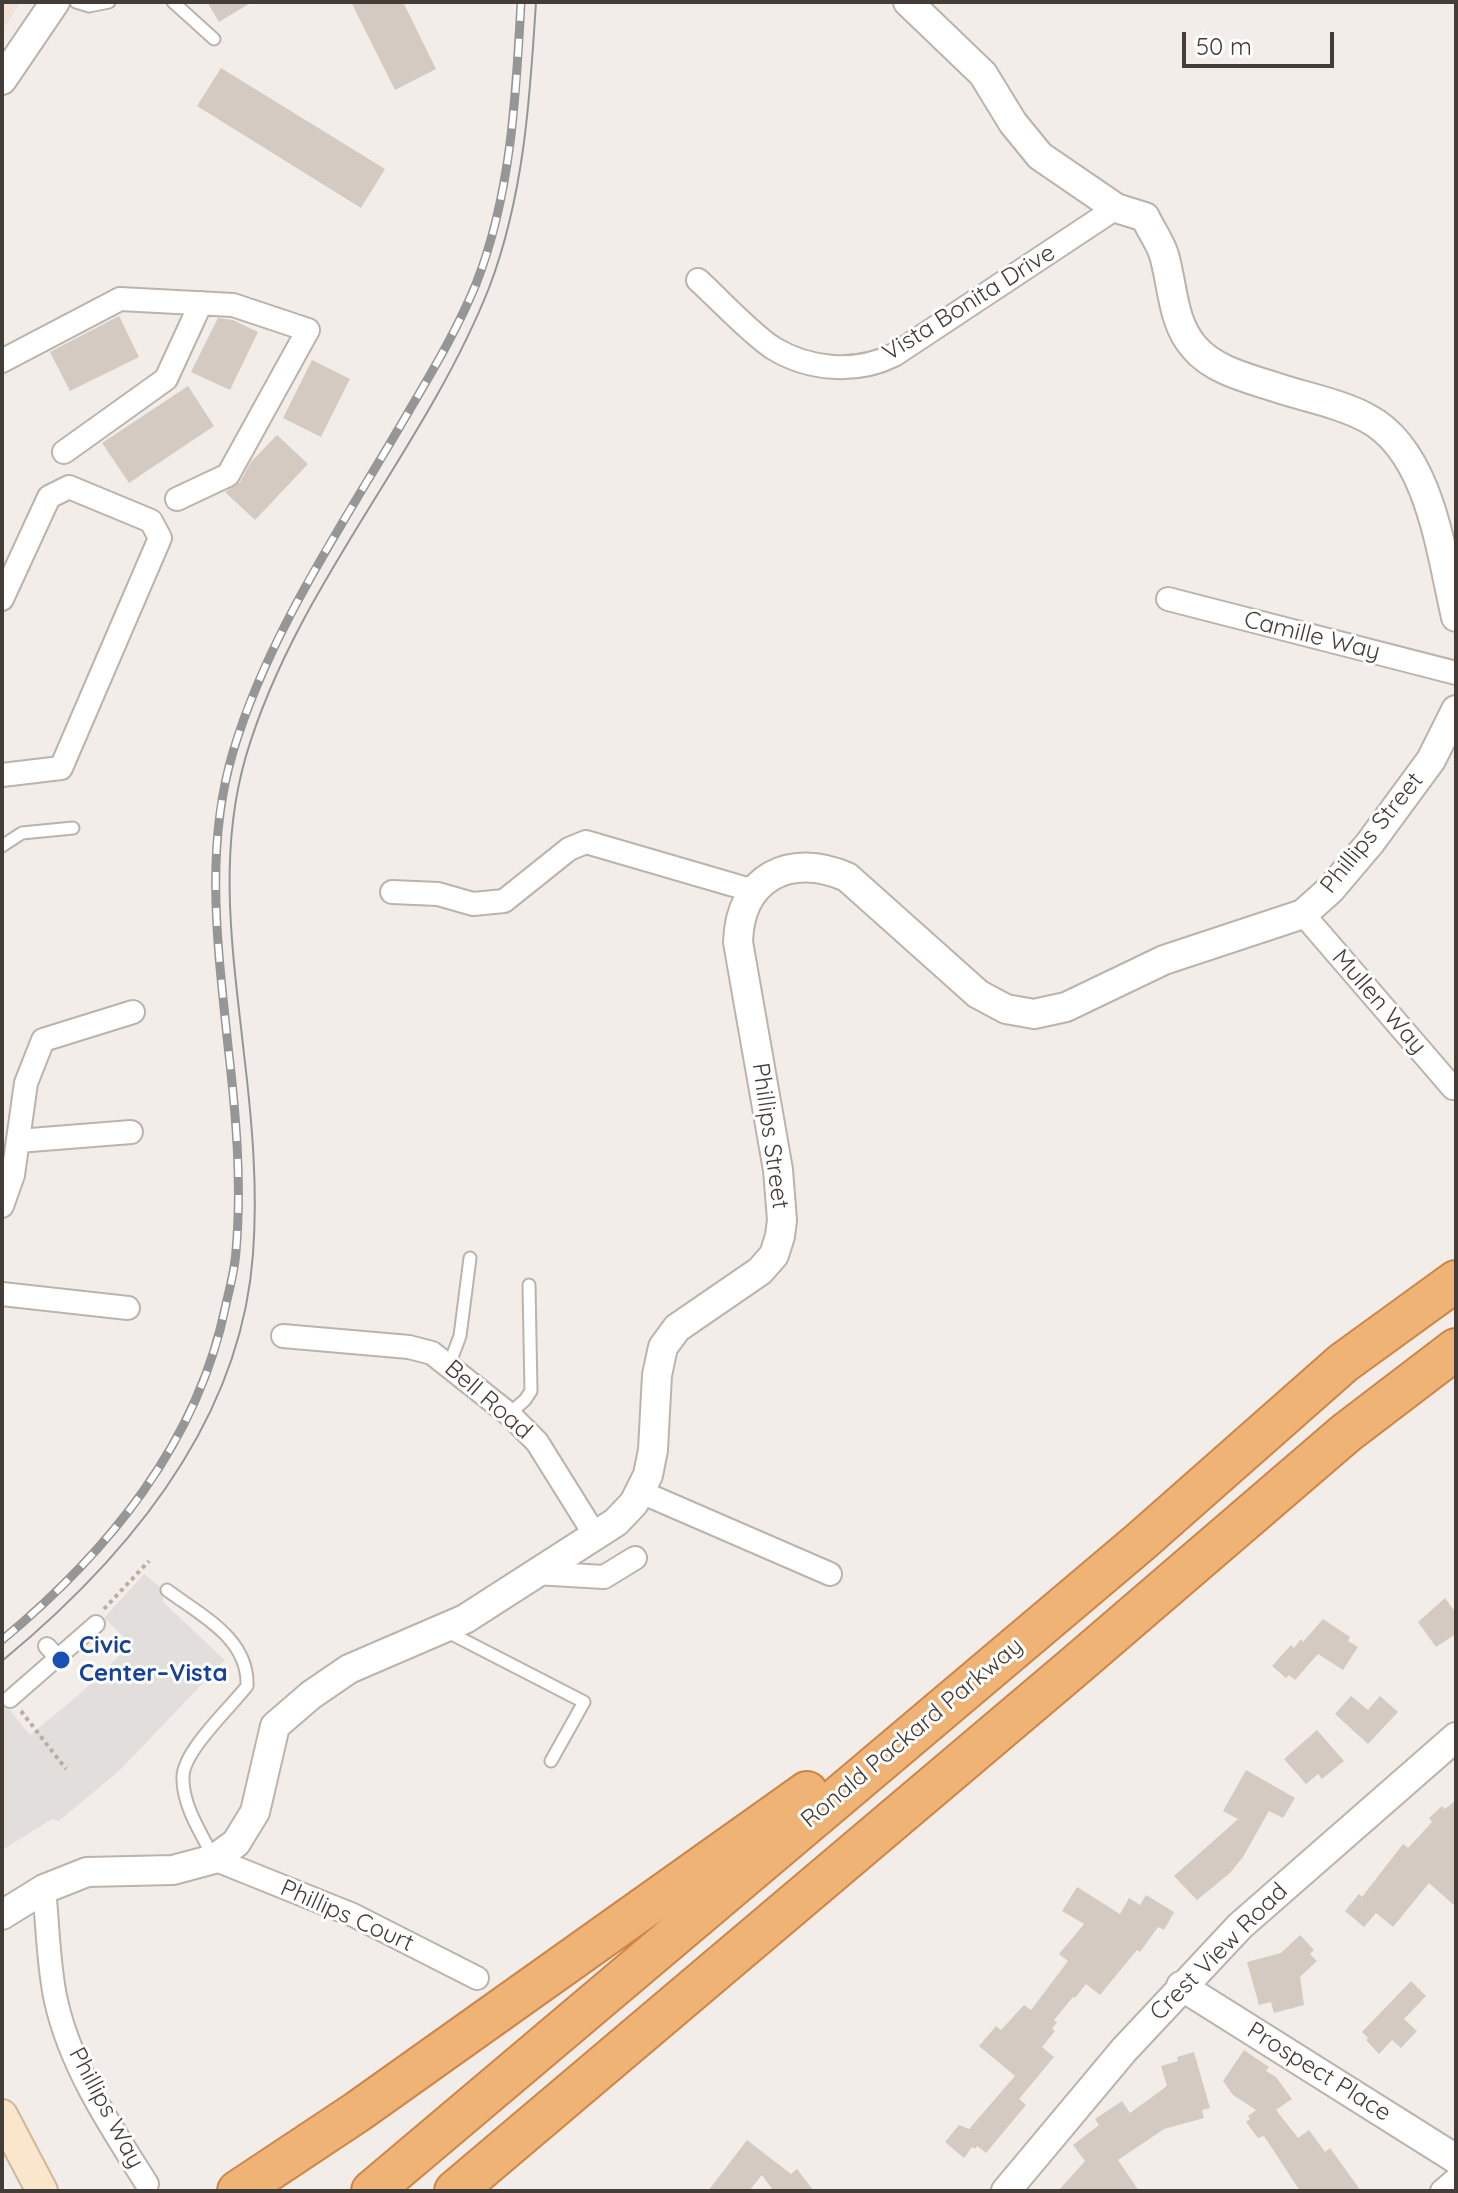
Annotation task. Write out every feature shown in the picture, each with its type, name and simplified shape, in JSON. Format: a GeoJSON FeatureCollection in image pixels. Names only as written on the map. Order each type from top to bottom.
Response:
{"type":"FeatureCollection","features":[{"type":"Feature","properties":{"kind":"highway","name":"Ronald Packard Parkway"},"geometry":{"type":"LineString","coordinates":[[372,2191],[1150,1533],[1343,1363],[1456,1281]]}},
{"type":"Feature","properties":{"kind":"highway"},"geometry":{"type":"LineString","coordinates":[[455,2191],[1346,1433],[1456,1349]]}},
{"type":"Feature","properties":{"kind":"highway"},"geometry":{"type":"LineString","coordinates":[[238,2191],[382,2095],[788,1804],[946,1704]]}},
{"type":"Feature","properties":{"kind":"highway"},"geometry":{"type":"LineString","coordinates":[[497,2191],[734,1956]]}},
{"type":"Feature","properties":{"kind":"main road"},"geometry":{"type":"LineString","coordinates":[[2,2115],[42,2191]]}},
{"type":"Feature","properties":{"kind":"street"},"geometry":{"type":"LineString","coordinates":[[2,80],[55,2]]}},
{"type":"Feature","properties":{"kind":"street"},"geometry":{"type":"LineString","coordinates":[[908,2],[983,74],[1013,123],[1040,156],[1116,208],[1145,217],[1163,253],[1177,318],[1192,346],[1208,360],[1239,375],[1364,416],[1396,440],[1415,467],[1456,617]]}},
{"type":"Feature","properties":{"kind":"street","name":"Vista Bonita Drive"},"geometry":{"type":"LineString","coordinates":[[698,280],[772,347],[815,365],[842,368],[864,365],[894,355],[1116,208]]}},
{"type":"Feature","properties":{"kind":"street"},"geometry":{"type":"LineString","coordinates":[[2,361],[120,299],[233,305],[308,330],[228,475],[177,499]]}},
{"type":"Feature","properties":{"kind":"street"},"geometry":{"type":"LineString","coordinates":[[64,452],[166,379],[201,303]]}},
{"type":"Feature","properties":{"kind":"street"},"geometry":{"type":"LineString","coordinates":[[2,599],[49,497],[69,487],[151,521],[160,538],[61,768],[2,775]]}},
{"type":"Feature","properties":{"kind":"street","name":"Camille Way"},"geometry":{"type":"LineString","coordinates":[[1168,599],[1456,673]]}},
{"type":"Feature","properties":{"kind":"street","name":"Phillips Street"},"geometry":{"type":"LineString","coordinates":[[2,1915],[44,1889],[87,1872],[173,1870],[214,1859],[236,1843],[255,1812],[275,1726],[311,1695],[349,1669],[465,1619],[616,1522],[641,1492],[653,1450],[657,1375],[663,1347],[677,1328],[760,1271],[774,1255],[780,1236],[782,1220],[778,1170],[738,942],[741,916],[754,891],[774,874],[794,866],[821,867],[847,877],[978,994],[1006,1009],[1034,1014],[1066,1007],[1164,960],[1303,914],[1331,889],[1370,843],[1431,760],[1456,710]]}},
{"type":"Feature","properties":{"kind":"street"},"geometry":{"type":"LineString","coordinates":[[392,892],[438,894],[473,904],[504,901],[569,849],[586,842],[754,891]]}},
{"type":"Feature","properties":{"kind":"street","name":"Mullen Way"},"geometry":{"type":"LineString","coordinates":[[1303,914],[1453,1088],[1456,1085]]}},
{"type":"Feature","properties":{"kind":"street"},"geometry":{"type":"LineString","coordinates":[[2,1206],[13,1175],[26,1083],[43,1040],[133,1012]]}},
{"type":"Feature","properties":{"kind":"street"},"geometry":{"type":"LineString","coordinates":[[18,1141],[131,1132]]}},
{"type":"Feature","properties":{"kind":"street"},"geometry":{"type":"LineString","coordinates":[[2,1294],[128,1308]]}},
{"type":"Feature","properties":{"kind":"street","name":"Bell Road"},"geometry":{"type":"LineString","coordinates":[[283,1336],[409,1347],[432,1353],[509,1414],[537,1442],[595,1535]]}},
{"type":"Feature","properties":{"kind":"street"},"geometry":{"type":"LineString","coordinates":[[641,1492],[830,1574]]}},
{"type":"Feature","properties":{"kind":"street"},"geometry":{"type":"LineString","coordinates":[[535,1573],[604,1577],[635,1558]]}},
{"type":"Feature","properties":{"kind":"street"},"geometry":{"type":"LineString","coordinates":[[10,1699],[53,1652],[96,1624]]}},
{"type":"Feature","properties":{"kind":"street","name":"Crest View Road"},"geometry":{"type":"LineString","coordinates":[[1006,2191],[1124,2050],[1240,1926],[1456,1737]]}},
{"type":"Feature","properties":{"kind":"street","name":"Phillips Court"},"geometry":{"type":"LineString","coordinates":[[214,1859],[353,1915],[477,1978]]}},
{"type":"Feature","properties":{"kind":"street","name":"Phillips Way"},"geometry":{"type":"LineString","coordinates":[[44,1889],[56,2000],[73,2055],[98,2104],[147,2184]]}},
{"type":"Feature","properties":{"kind":"street","name":"Prospect Place"},"geometry":{"type":"LineString","coordinates":[[1181,1986],[1456,2159]]}},
{"type":"Feature","properties":{"kind":"street"},"geometry":{"type":"LineString","coordinates":[[1442,2191],[1456,2179]]}},
{"type":"Feature","properties":{"kind":"lane"},"geometry":{"type":"LineString","coordinates":[[76,2],[89,6],[109,2]]}},
{"type":"Feature","properties":{"kind":"lane"},"geometry":{"type":"LineString","coordinates":[[173,2],[214,39]]}},
{"type":"Feature","properties":{"kind":"lane"},"geometry":{"type":"LineString","coordinates":[[2,846],[22,833],[73,828]]}},
{"type":"Feature","properties":{"kind":"lane"},"geometry":{"type":"LineString","coordinates":[[449,1365],[460,1336],[470,1258]]}},
{"type":"Feature","properties":{"kind":"lane"},"geometry":{"type":"LineString","coordinates":[[509,1414],[531,1391],[529,1285]]}},
{"type":"Feature","properties":{"kind":"lane"},"geometry":{"type":"LineString","coordinates":[[167,1590],[232,1639],[248,1675],[247,1686],[191,1755],[182,1778],[193,1815],[214,1859]]}},
{"type":"Feature","properties":{"kind":"lane"},"geometry":{"type":"LineString","coordinates":[[442,1629],[584,1702],[551,1761]]}},
{"type":"Feature","properties":{"kind":"path"},"geometry":{"type":"LineString","coordinates":[[96,1624],[99,1615],[149,1561]]}},
{"type":"Feature","properties":{"kind":"path"},"geometry":{"type":"LineString","coordinates":[[10,1699],[66,1769]]}},
{"type":"Feature","properties":{"kind":"shaded area"},"geometry":{"type":"Polygon","coordinates":[[[2,2],[21,2],[2,30],[2,2]]]}},
{"type":"Feature","properties":{"kind":"shaded area"},"geometry":{"type":"Polygon","coordinates":[[[144,1574],[160,1587],[164,1603],[225,1660],[120,1770],[59,1821],[52,1819],[2,1850],[2,1706],[5,1704],[30,1735],[81,1693],[131,1644],[104,1618],[144,1574]]]}},
{"type":"Feature","properties":{"kind":"building"},"geometry":{"type":"Polygon","coordinates":[[[207,2],[252,2],[219,22],[207,2]]]}},
{"type":"Feature","properties":{"kind":"building"},"geometry":{"type":"Polygon","coordinates":[[[351,2],[403,2],[436,69],[395,90],[351,2]]]}},
{"type":"Feature","properties":{"kind":"building"},"geometry":{"type":"Polygon","coordinates":[[[221,68],[385,169],[361,208],[197,106],[221,68]]]}},
{"type":"Feature","properties":{"kind":"building"},"geometry":{"type":"Polygon","coordinates":[[[119,316],[139,357],[70,391],[50,352],[119,316]]]}},
{"type":"Feature","properties":{"kind":"building"},"geometry":{"type":"Polygon","coordinates":[[[218,318],[233,320],[258,332],[230,390],[191,372],[218,318]]]}},
{"type":"Feature","properties":{"kind":"building"},"geometry":{"type":"Polygon","coordinates":[[[312,360],[350,379],[321,437],[283,418],[312,360]]]}},
{"type":"Feature","properties":{"kind":"building"},"geometry":{"type":"Polygon","coordinates":[[[188,386],[214,426],[129,483],[102,443],[188,386]]]}},
{"type":"Feature","properties":{"kind":"building"},"geometry":{"type":"Polygon","coordinates":[[[277,435],[308,464],[255,520],[225,492],[240,482],[251,462],[277,435]]]}},
{"type":"Feature","properties":{"kind":"building"},"geometry":{"type":"Polygon","coordinates":[[[1445,1598],[1456,1613],[1456,1634],[1436,1647],[1418,1622],[1445,1598]]]}},
{"type":"Feature","properties":{"kind":"building"},"geometry":{"type":"Polygon","coordinates":[[[1323,1619],[1350,1637],[1348,1641],[1358,1647],[1343,1670],[1318,1654],[1295,1680],[1289,1675],[1286,1678],[1272,1666],[1291,1645],[1294,1648],[1301,1639],[1303,1642],[1323,1619]]]}},
{"type":"Feature","properties":{"kind":"building"},"geometry":{"type":"Polygon","coordinates":[[[1351,1696],[1368,1710],[1380,1696],[1398,1712],[1368,1744],[1335,1714],[1351,1696]]]}},
{"type":"Feature","properties":{"kind":"building"},"geometry":{"type":"Polygon","coordinates":[[[1317,1730],[1344,1761],[1322,1779],[1318,1774],[1306,1784],[1284,1759],[1317,1730]]]}},
{"type":"Feature","properties":{"kind":"building"},"geometry":{"type":"Polygon","coordinates":[[[1246,1770],[1295,1798],[1283,1818],[1269,1811],[1243,1857],[1230,1873],[1197,1900],[1174,1876],[1238,1819],[1223,1811],[1246,1770]]]}},
{"type":"Feature","properties":{"kind":"building"},"geometry":{"type":"Polygon","coordinates":[[[1456,1800],[1456,1907],[1429,1883],[1393,1927],[1376,1913],[1364,1927],[1345,1911],[1359,1894],[1362,1897],[1403,1844],[1408,1848],[1432,1822],[1429,1818],[1442,1806],[1445,1809],[1456,1800]]]}},
{"type":"Feature","properties":{"kind":"building"},"geometry":{"type":"Polygon","coordinates":[[[1077,1887],[1120,1914],[1129,1898],[1140,1905],[1146,1895],[1174,1912],[1164,1930],[1158,1927],[1140,1952],[1137,1950],[1100,1995],[1086,1984],[1073,1997],[1054,2020],[1057,2022],[1052,2029],[1055,2031],[1042,2047],[1054,2057],[1019,2099],[1026,2105],[986,2153],[977,2146],[975,2149],[972,2147],[964,2158],[945,2142],[959,2125],[969,2129],[1015,2076],[979,2046],[996,2026],[1001,2030],[1024,2005],[1031,2010],[1068,1961],[1059,1954],[1084,1924],[1062,1911],[1077,1887]]]}},
{"type":"Feature","properties":{"kind":"building"},"geometry":{"type":"Polygon","coordinates":[[[1300,1935],[1314,1950],[1310,1954],[1317,1961],[1300,1977],[1304,2005],[1274,2013],[1271,2002],[1259,2005],[1247,1962],[1281,1953],[1300,1935]]]}},
{"type":"Feature","properties":{"kind":"building"},"geometry":{"type":"Polygon","coordinates":[[[1411,1981],[1426,1996],[1404,2019],[1417,2031],[1401,2048],[1392,2040],[1379,2054],[1362,2032],[1411,1981]]]}},
{"type":"Feature","properties":{"kind":"building"},"geometry":{"type":"Polygon","coordinates":[[[1244,2050],[1269,2067],[1266,2071],[1276,2077],[1292,2099],[1276,2110],[1298,2138],[1309,2130],[1325,2152],[1330,2148],[1361,2191],[1300,2191],[1264,2136],[1258,2138],[1246,2122],[1256,2110],[1233,2095],[1223,2081],[1244,2050]]]}},
{"type":"Feature","properties":{"kind":"building"},"geometry":{"type":"Polygon","coordinates":[[[1194,2052],[1210,2108],[1202,2110],[1204,2118],[1164,2129],[1118,2160],[1139,2191],[1058,2191],[1085,2161],[1073,2145],[1099,2125],[1095,2119],[1122,2101],[1130,2113],[1167,2086],[1161,2066],[1194,2052]]]}},
{"type":"Feature","properties":{"kind":"building"},"geometry":{"type":"Polygon","coordinates":[[[747,2140],[791,2174],[797,2169],[814,2191],[768,2191],[772,2189],[762,2175],[749,2191],[708,2191],[747,2140]]]}},
{"type":"Feature","properties":{"kind":"tram line"},"geometry":{"type":"LineString","coordinates":[[2,1661],[92,1578],[133,1531],[170,1482],[201,1429],[226,1374],[244,1315],[254,1229],[252,1129],[230,905],[232,830],[237,793],[246,756],[268,694],[296,634],[431,406],[489,288],[518,183],[528,111],[536,2]]}},
{"type":"Feature","properties":{"kind":"railway"},"geometry":{"type":"LineString","coordinates":[[2,1640],[78,1570],[143,1491],[171,1448],[194,1403],[213,1355],[235,1264],[238,1225],[236,1123],[220,972],[216,899],[216,862],[224,788],[248,707],[288,620],[436,364],[476,284],[497,216],[510,145],[521,2]]}},
{"type":"Feature","properties":{"kind":"place","name":"Civic Center–Vista"},"geometry":{"type":"Point","coordinates":[61,1660]}}]}
